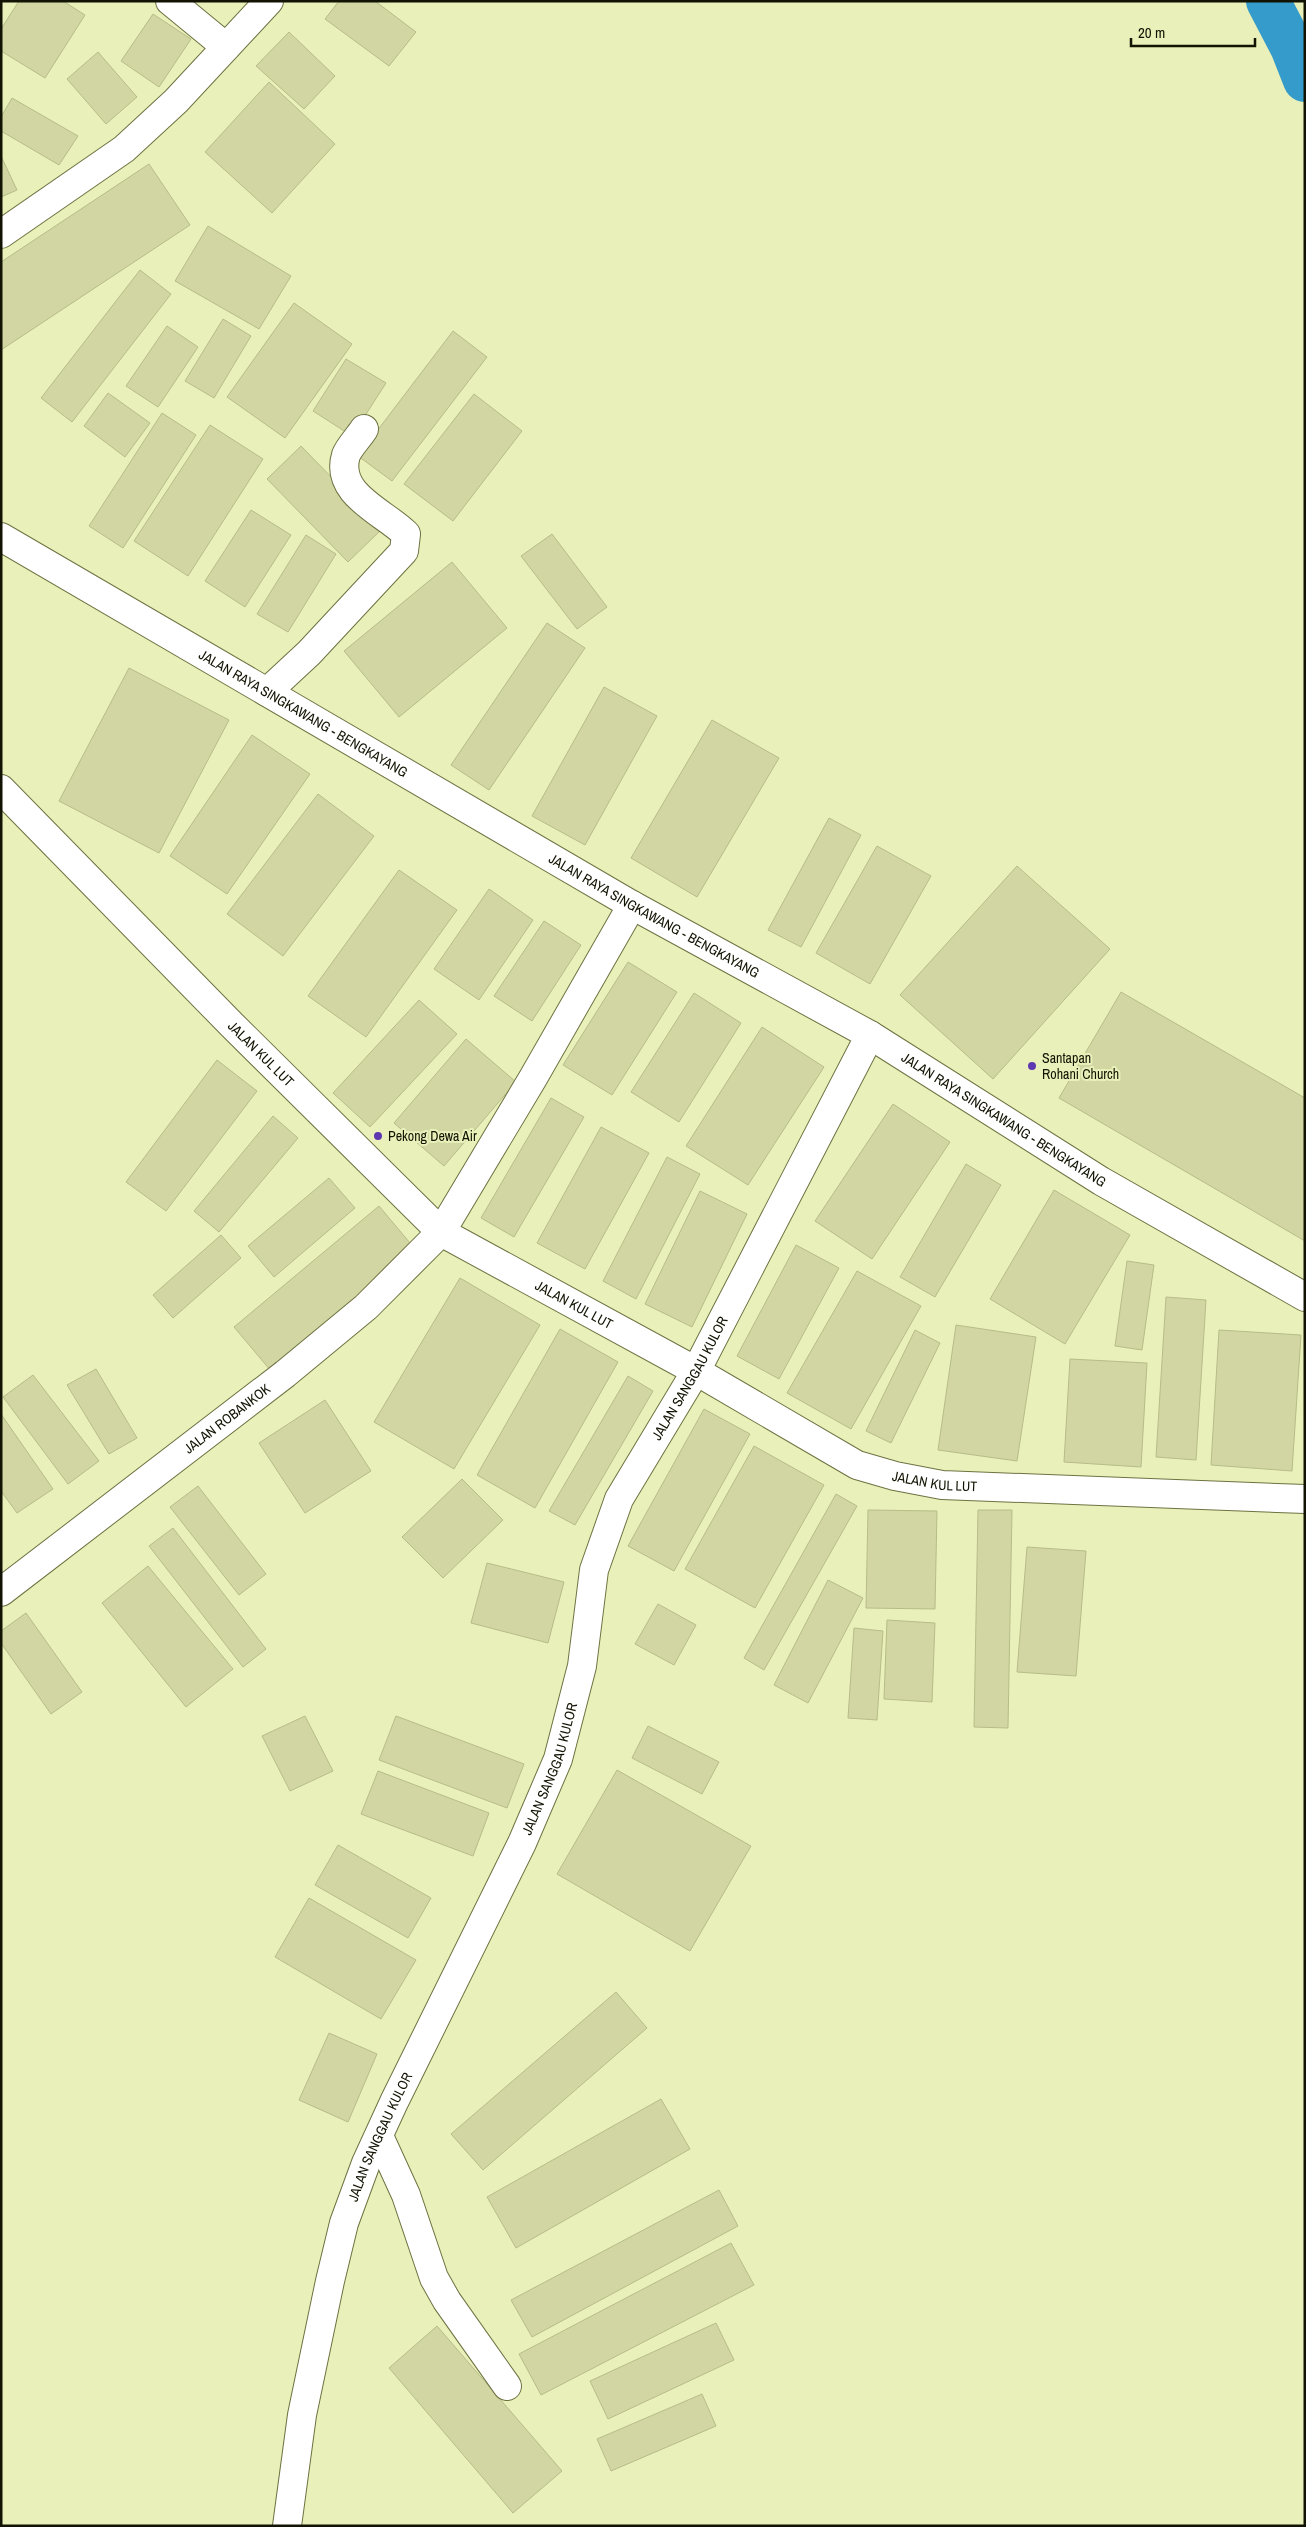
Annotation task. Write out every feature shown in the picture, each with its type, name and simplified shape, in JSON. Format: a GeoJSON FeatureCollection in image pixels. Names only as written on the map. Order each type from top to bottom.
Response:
{"type":"FeatureCollection","features":[{"type":"Feature","properties":{"kind":"street"},"geometry":{"type":"LineString","coordinates":[[170,1],[226,47]]}},
{"type":"Feature","properties":{"kind":"street"},"geometry":{"type":"LineString","coordinates":[[1,234],[124,149],[176,101],[269,1]]}},
{"type":"Feature","properties":{"kind":"street"},"geometry":{"type":"LineString","coordinates":[[267,692],[309,653],[404,550],[406,534],[350,489],[345,472],[346,455],[364,430]]}},
{"type":"Feature","properties":{"kind":"street","name":"JALAN RAYA SINGKAWANG - BENGKAYANG"},"geometry":{"type":"LineString","coordinates":[[1,537],[632,905],[870,1035],[1101,1181],[1305,1297]]}},
{"type":"Feature","properties":{"kind":"street","name":"JALAN KUL LUT"},"geometry":{"type":"LineString","coordinates":[[1,789],[232,1025],[441,1232],[696,1370],[857,1465],[895,1476],[942,1485],[1305,1499]]}},
{"type":"Feature","properties":{"kind":"street","name":"JALAN ROBANKOK"},"geometry":{"type":"LineString","coordinates":[[1,1592],[285,1374],[366,1307],[441,1232],[533,1078],[632,905]]}},
{"type":"Feature","properties":{"kind":"street","name":"JALAN SANGGAU KULOR"},"geometry":{"type":"LineString","coordinates":[[287,2526],[302,2415],[344,2223],[379,2136],[543,1798],[558,1759],[582,1666],[594,1570],[606,1531],[619,1499],[696,1370],[870,1035]]}},
{"type":"Feature","properties":{"kind":"street"},"geometry":{"type":"LineString","coordinates":[[379,2136],[406,2195],[434,2278],[447,2301],[507,2386]]}},
{"type":"Feature","properties":{"kind":"building"},"geometry":{"type":"Polygon","coordinates":[[[19,1],[63,1],[85,15],[45,78],[1,51],[1,29],[19,1]]]}},
{"type":"Feature","properties":{"kind":"building"},"geometry":{"type":"Polygon","coordinates":[[[339,1],[375,1],[416,32],[389,66],[325,19],[339,1]]]}},
{"type":"Feature","properties":{"kind":"building"},"geometry":{"type":"Polygon","coordinates":[[[153,14],[191,39],[159,87],[121,61],[153,14]]]}},
{"type":"Feature","properties":{"kind":"building"},"geometry":{"type":"Polygon","coordinates":[[[289,32],[335,76],[304,109],[256,66],[289,32]]]}},
{"type":"Feature","properties":{"kind":"building"},"geometry":{"type":"Polygon","coordinates":[[[98,52],[137,97],[106,124],[67,79],[98,52]]]}},
{"type":"Feature","properties":{"kind":"building"},"geometry":{"type":"Polygon","coordinates":[[[269,82],[335,144],[272,213],[205,152],[269,82]]]}},
{"type":"Feature","properties":{"kind":"building"},"geometry":{"type":"Polygon","coordinates":[[[12,98],[78,136],[59,165],[1,131],[1,117],[12,98]]]}},
{"type":"Feature","properties":{"kind":"building"},"geometry":{"type":"Polygon","coordinates":[[[1,156],[17,190],[1,197],[1,156]]]}},
{"type":"Feature","properties":{"kind":"building"},"geometry":{"type":"Polygon","coordinates":[[[149,164],[190,225],[1,350],[1,262],[149,164]]]}},
{"type":"Feature","properties":{"kind":"building"},"geometry":{"type":"Polygon","coordinates":[[[208,226],[291,276],[259,329],[175,281],[208,226]]]}},
{"type":"Feature","properties":{"kind":"building"},"geometry":{"type":"Polygon","coordinates":[[[140,270],[171,294],[72,422],[41,398],[140,270]]]}},
{"type":"Feature","properties":{"kind":"building"},"geometry":{"type":"Polygon","coordinates":[[[294,303],[352,344],[285,438],[227,397],[294,303]]]}},
{"type":"Feature","properties":{"kind":"building"},"geometry":{"type":"Polygon","coordinates":[[[223,319],[251,336],[214,398],[185,381],[223,319]]]}},
{"type":"Feature","properties":{"kind":"building"},"geometry":{"type":"Polygon","coordinates":[[[167,326],[198,347],[158,407],[126,386],[167,326]]]}},
{"type":"Feature","properties":{"kind":"building"},"geometry":{"type":"Polygon","coordinates":[[[453,331],[487,357],[392,481],[358,456],[453,331]]]}},
{"type":"Feature","properties":{"kind":"building"},"geometry":{"type":"Polygon","coordinates":[[[346,359],[386,383],[352,436],[313,411],[346,359]]]}},
{"type":"Feature","properties":{"kind":"building"},"geometry":{"type":"Polygon","coordinates":[[[108,393],[150,423],[125,457],[84,426],[108,393]]]}},
{"type":"Feature","properties":{"kind":"building"},"geometry":{"type":"Polygon","coordinates":[[[474,394],[522,431],[453,521],[404,484],[474,394]]]}},
{"type":"Feature","properties":{"kind":"building"},"geometry":{"type":"Polygon","coordinates":[[[162,413],[196,435],[123,548],[89,526],[162,413]]]}},
{"type":"Feature","properties":{"kind":"building"},"geometry":{"type":"Polygon","coordinates":[[[210,425],[263,459],[188,576],[134,541],[210,425]]]}},
{"type":"Feature","properties":{"kind":"building"},"geometry":{"type":"Polygon","coordinates":[[[301,446],[382,529],[348,562],[267,479],[301,446]]]}},
{"type":"Feature","properties":{"kind":"building"},"geometry":{"type":"Polygon","coordinates":[[[251,510],[291,535],[245,607],[205,581],[251,510]]]}},
{"type":"Feature","properties":{"kind":"building"},"geometry":{"type":"Polygon","coordinates":[[[552,534],[607,607],[577,629],[521,556],[552,534]]]}},
{"type":"Feature","properties":{"kind":"building"},"geometry":{"type":"Polygon","coordinates":[[[306,535],[336,554],[288,632],[257,614],[306,535]]]}},
{"type":"Feature","properties":{"kind":"building"},"geometry":{"type":"Polygon","coordinates":[[[452,562],[507,628],[399,717],[344,651],[452,562]]]}},
{"type":"Feature","properties":{"kind":"building"},"geometry":{"type":"Polygon","coordinates":[[[547,623],[585,648],[489,790],[451,765],[547,623]]]}},
{"type":"Feature","properties":{"kind":"building"},"geometry":{"type":"Polygon","coordinates":[[[129,668],[229,720],[159,853],[59,801],[129,668]]]}},
{"type":"Feature","properties":{"kind":"building"},"geometry":{"type":"Polygon","coordinates":[[[604,687],[657,716],[585,845],[532,816],[604,687]]]}},
{"type":"Feature","properties":{"kind":"building"},"geometry":{"type":"Polygon","coordinates":[[[712,720],[779,758],[697,897],[631,858],[712,720]]]}},
{"type":"Feature","properties":{"kind":"building"},"geometry":{"type":"Polygon","coordinates":[[[252,735],[310,774],[227,894],[170,856],[252,735]]]}},
{"type":"Feature","properties":{"kind":"building"},"geometry":{"type":"Polygon","coordinates":[[[318,794],[374,836],[283,956],[227,914],[318,794]]]}},
{"type":"Feature","properties":{"kind":"building"},"geometry":{"type":"Polygon","coordinates":[[[829,818],[861,835],[801,947],[768,930],[829,818]]]}},
{"type":"Feature","properties":{"kind":"building"},"geometry":{"type":"Polygon","coordinates":[[[877,846],[931,876],[870,984],[816,953],[877,846]]]}},
{"type":"Feature","properties":{"kind":"building"},"geometry":{"type":"Polygon","coordinates":[[[1017,866],[1110,949],[993,1079],[900,995],[1017,866]]]}},
{"type":"Feature","properties":{"kind":"building"},"geometry":{"type":"Polygon","coordinates":[[[399,870],[457,910],[366,1037],[308,996],[399,870]]]}},
{"type":"Feature","properties":{"kind":"building"},"geometry":{"type":"Polygon","coordinates":[[[489,889],[533,920],[479,1000],[434,969],[489,889]]]}},
{"type":"Feature","properties":{"kind":"building"},"geometry":{"type":"Polygon","coordinates":[[[544,921],[581,945],[532,1021],[494,996],[544,921]]]}},
{"type":"Feature","properties":{"kind":"building"},"geometry":{"type":"Polygon","coordinates":[[[628,962],[677,992],[612,1095],[563,1065],[628,962]]]}},
{"type":"Feature","properties":{"kind":"building"},"geometry":{"type":"Polygon","coordinates":[[[1121,992],[1305,1098],[1305,1241],[1059,1098],[1121,992]]]}},
{"type":"Feature","properties":{"kind":"building"},"geometry":{"type":"Polygon","coordinates":[[[694,993],[741,1023],[679,1122],[631,1092],[694,993]]]}},
{"type":"Feature","properties":{"kind":"building"},"geometry":{"type":"Polygon","coordinates":[[[419,1000],[457,1034],[370,1127],[333,1093],[419,1000]]]}},
{"type":"Feature","properties":{"kind":"building"},"geometry":{"type":"Polygon","coordinates":[[[762,1027],[824,1067],[748,1185],[686,1146],[762,1027]]]}},
{"type":"Feature","properties":{"kind":"building"},"geometry":{"type":"Polygon","coordinates":[[[466,1039],[516,1082],[444,1166],[394,1123],[466,1039]]]}},
{"type":"Feature","properties":{"kind":"building"},"geometry":{"type":"Polygon","coordinates":[[[217,1060],[257,1091],[166,1211],[126,1182],[217,1060]]]}},
{"type":"Feature","properties":{"kind":"building"},"geometry":{"type":"Polygon","coordinates":[[[551,1098],[584,1117],[514,1237],[481,1218],[551,1098]]]}},
{"type":"Feature","properties":{"kind":"building"},"geometry":{"type":"Polygon","coordinates":[[[893,1104],[950,1142],[872,1259],[815,1221],[893,1104]]]}},
{"type":"Feature","properties":{"kind":"building"},"geometry":{"type":"Polygon","coordinates":[[[273,1116],[298,1138],[219,1232],[194,1211],[273,1116]]]}},
{"type":"Feature","properties":{"kind":"building"},"geometry":{"type":"Polygon","coordinates":[[[601,1127],[649,1153],[585,1269],[537,1243],[601,1127]]]}},
{"type":"Feature","properties":{"kind":"building"},"geometry":{"type":"Polygon","coordinates":[[[667,1157],[700,1174],[636,1299],[603,1281],[667,1157]]]}},
{"type":"Feature","properties":{"kind":"building"},"geometry":{"type":"Polygon","coordinates":[[[966,1164],[1001,1185],[935,1297],[900,1277],[966,1164]]]}},
{"type":"Feature","properties":{"kind":"building"},"geometry":{"type":"Polygon","coordinates":[[[329,1178],[355,1208],[274,1277],[248,1246],[329,1178]]]}},
{"type":"Feature","properties":{"kind":"building"},"geometry":{"type":"Polygon","coordinates":[[[1054,1190],[1130,1235],[1065,1344],[990,1299],[1054,1190]]]}},
{"type":"Feature","properties":{"kind":"building"},"geometry":{"type":"Polygon","coordinates":[[[700,1191],[747,1214],[692,1327],[645,1304],[700,1191]]]}},
{"type":"Feature","properties":{"kind":"building"},"geometry":{"type":"Polygon","coordinates":[[[379,1206],[415,1249],[271,1371],[234,1327],[379,1206]]]}},
{"type":"Feature","properties":{"kind":"building"},"geometry":{"type":"Polygon","coordinates":[[[221,1235],[241,1258],[173,1318],[153,1295],[221,1235]]]}},
{"type":"Feature","properties":{"kind":"building"},"geometry":{"type":"Polygon","coordinates":[[[796,1245],[839,1268],[779,1379],[737,1356],[796,1245]]]}},
{"type":"Feature","properties":{"kind":"building"},"geometry":{"type":"Polygon","coordinates":[[[1127,1261],[1154,1265],[1142,1350],[1115,1346],[1127,1261]]]}},
{"type":"Feature","properties":{"kind":"building"},"geometry":{"type":"Polygon","coordinates":[[[857,1271],[921,1306],[851,1429],[787,1393],[857,1271]]]}},
{"type":"Feature","properties":{"kind":"building"},"geometry":{"type":"Polygon","coordinates":[[[460,1278],[540,1325],[454,1469],[374,1422],[460,1278]]]}},
{"type":"Feature","properties":{"kind":"building"},"geometry":{"type":"Polygon","coordinates":[[[1166,1297],[1206,1300],[1196,1460],[1156,1457],[1166,1297]]]}},
{"type":"Feature","properties":{"kind":"building"},"geometry":{"type":"Polygon","coordinates":[[[956,1325],[1036,1337],[1017,1461],[938,1450],[956,1325]]]}},
{"type":"Feature","properties":{"kind":"building"},"geometry":{"type":"Polygon","coordinates":[[[560,1329],[618,1362],[535,1508],[477,1475],[560,1329]]]}},
{"type":"Feature","properties":{"kind":"building"},"geometry":{"type":"Polygon","coordinates":[[[915,1330],[940,1343],[891,1443],[866,1431],[915,1330]]]}},
{"type":"Feature","properties":{"kind":"building"},"geometry":{"type":"Polygon","coordinates":[[[1219,1330],[1301,1335],[1292,1471],[1211,1465],[1219,1330]]]}},
{"type":"Feature","properties":{"kind":"building"},"geometry":{"type":"Polygon","coordinates":[[[1070,1359],[1147,1363],[1141,1467],[1064,1462],[1070,1359]]]}},
{"type":"Feature","properties":{"kind":"building"},"geometry":{"type":"Polygon","coordinates":[[[96,1369],[137,1438],[109,1454],[67,1385],[96,1369]]]}},
{"type":"Feature","properties":{"kind":"building"},"geometry":{"type":"Polygon","coordinates":[[[33,1375],[99,1461],[68,1484],[3,1397],[33,1375]]]}},
{"type":"Feature","properties":{"kind":"building"},"geometry":{"type":"Polygon","coordinates":[[[628,1376],[653,1391],[575,1525],[549,1511],[628,1376]]]}},
{"type":"Feature","properties":{"kind":"building"},"geometry":{"type":"Polygon","coordinates":[[[325,1400],[371,1471],[305,1513],[259,1443],[325,1400]]]}},
{"type":"Feature","properties":{"kind":"building"},"geometry":{"type":"Polygon","coordinates":[[[704,1409],[750,1434],[674,1571],[628,1546],[704,1409]]]}},
{"type":"Feature","properties":{"kind":"building"},"geometry":{"type":"Polygon","coordinates":[[[1,1414],[53,1489],[17,1513],[1,1491],[1,1414]]]}},
{"type":"Feature","properties":{"kind":"building"},"geometry":{"type":"Polygon","coordinates":[[[754,1446],[824,1485],[755,1608],[685,1569],[754,1446]]]}},
{"type":"Feature","properties":{"kind":"building"},"geometry":{"type":"Polygon","coordinates":[[[462,1479],[503,1520],[443,1578],[402,1537],[462,1479]]]}},
{"type":"Feature","properties":{"kind":"building"},"geometry":{"type":"Polygon","coordinates":[[[198,1486],[266,1574],[239,1595],[170,1507],[198,1486]]]}},
{"type":"Feature","properties":{"kind":"building"},"geometry":{"type":"Polygon","coordinates":[[[836,1494],[857,1506],[764,1670],[744,1658],[836,1494]]]}},
{"type":"Feature","properties":{"kind":"building"},"geometry":{"type":"Polygon","coordinates":[[[868,1510],[937,1511],[935,1609],[866,1608],[868,1510]]]}},
{"type":"Feature","properties":{"kind":"building"},"geometry":{"type":"Polygon","coordinates":[[[978,1510],[1012,1510],[1008,1728],[974,1727],[978,1510]]]}},
{"type":"Feature","properties":{"kind":"building"},"geometry":{"type":"Polygon","coordinates":[[[173,1528],[266,1649],[243,1667],[149,1546],[173,1528]]]}},
{"type":"Feature","properties":{"kind":"building"},"geometry":{"type":"Polygon","coordinates":[[[1027,1547],[1086,1551],[1076,1676],[1017,1672],[1027,1547]]]}},
{"type":"Feature","properties":{"kind":"building"},"geometry":{"type":"Polygon","coordinates":[[[487,1563],[564,1582],[548,1643],[471,1623],[487,1563]]]}},
{"type":"Feature","properties":{"kind":"building"},"geometry":{"type":"Polygon","coordinates":[[[148,1566],[233,1669],[186,1707],[102,1603],[148,1566]]]}},
{"type":"Feature","properties":{"kind":"building"},"geometry":{"type":"Polygon","coordinates":[[[828,1580],[863,1598],[808,1703],[774,1685],[828,1580]]]}},
{"type":"Feature","properties":{"kind":"building"},"geometry":{"type":"Polygon","coordinates":[[[658,1604],[696,1625],[674,1665],[635,1644],[658,1604]]]}},
{"type":"Feature","properties":{"kind":"building"},"geometry":{"type":"Polygon","coordinates":[[[26,1613],[82,1692],[51,1714],[1,1643],[1,1631],[26,1613]]]}},
{"type":"Feature","properties":{"kind":"building"},"geometry":{"type":"Polygon","coordinates":[[[887,1620],[935,1623],[932,1702],[884,1699],[887,1620]]]}},
{"type":"Feature","properties":{"kind":"building"},"geometry":{"type":"Polygon","coordinates":[[[854,1628],[883,1631],[877,1720],[848,1718],[854,1628]]]}},
{"type":"Feature","properties":{"kind":"building"},"geometry":{"type":"Polygon","coordinates":[[[305,1716],[333,1771],[290,1791],[262,1736],[305,1716]]]}},
{"type":"Feature","properties":{"kind":"building"},"geometry":{"type":"Polygon","coordinates":[[[396,1716],[524,1764],[507,1808],[379,1760],[396,1716]]]}},
{"type":"Feature","properties":{"kind":"building"},"geometry":{"type":"Polygon","coordinates":[[[648,1726],[719,1762],[702,1794],[632,1758],[648,1726]]]}},
{"type":"Feature","properties":{"kind":"building"},"geometry":{"type":"Polygon","coordinates":[[[617,1770],[751,1846],[690,1951],[557,1874],[617,1770]]]}},
{"type":"Feature","properties":{"kind":"building"},"geometry":{"type":"Polygon","coordinates":[[[378,1771],[489,1813],[473,1856],[361,1814],[378,1771]]]}},
{"type":"Feature","properties":{"kind":"building"},"geometry":{"type":"Polygon","coordinates":[[[338,1845],[431,1898],[408,1938],[315,1885],[338,1845]]]}},
{"type":"Feature","properties":{"kind":"building"},"geometry":{"type":"Polygon","coordinates":[[[309,1898],[416,1960],[381,2019],[275,1957],[309,1898]]]}},
{"type":"Feature","properties":{"kind":"building"},"geometry":{"type":"Polygon","coordinates":[[[616,1992],[647,2028],[483,2170],[451,2134],[616,1992]]]}},
{"type":"Feature","properties":{"kind":"building"},"geometry":{"type":"Polygon","coordinates":[[[329,2033],[377,2054],[348,2122],[299,2100],[329,2033]]]}},
{"type":"Feature","properties":{"kind":"building"},"geometry":{"type":"Polygon","coordinates":[[[661,2099],[690,2149],[516,2248],[487,2197],[661,2099]]]}},
{"type":"Feature","properties":{"kind":"building"},"geometry":{"type":"Polygon","coordinates":[[[719,2190],[738,2226],[532,2337],[511,2300],[719,2190]]]}},
{"type":"Feature","properties":{"kind":"building"},"geometry":{"type":"Polygon","coordinates":[[[731,2243],[754,2285],[541,2395],[519,2354],[731,2243]]]}},
{"type":"Feature","properties":{"kind":"building"},"geometry":{"type":"Polygon","coordinates":[[[716,2323],[734,2360],[608,2419],[590,2381],[716,2323]]]}},
{"type":"Feature","properties":{"kind":"building"},"geometry":{"type":"Polygon","coordinates":[[[437,2326],[562,2471],[513,2513],[389,2368],[437,2326]]]}},
{"type":"Feature","properties":{"kind":"building"},"geometry":{"type":"Polygon","coordinates":[[[702,2394],[716,2426],[611,2471],[597,2439],[702,2394]]]}},
{"type":"Feature","properties":{"kind":"waterway"},"geometry":{"type":"LineString","coordinates":[[1268,1],[1292,47],[1305,80]]}},
{"type":"Feature","properties":{"kind":"place","name":"Santapan Rohani Church"},"geometry":{"type":"Point","coordinates":[1032,1066]}},
{"type":"Feature","properties":{"kind":"place","name":"Pekong Dewa Air"},"geometry":{"type":"Point","coordinates":[378,1136]}}]}
